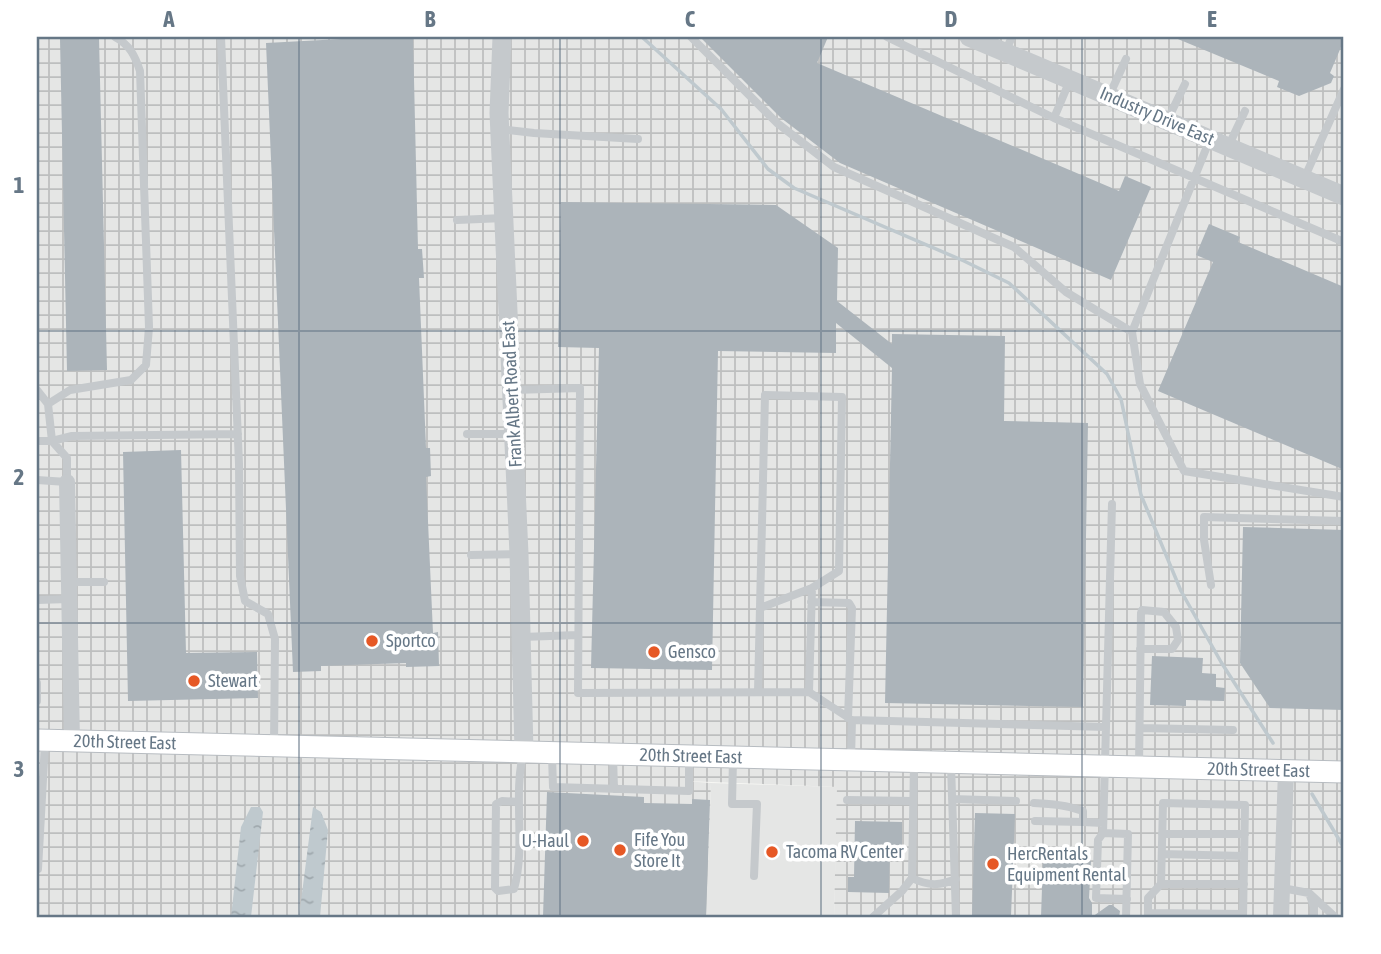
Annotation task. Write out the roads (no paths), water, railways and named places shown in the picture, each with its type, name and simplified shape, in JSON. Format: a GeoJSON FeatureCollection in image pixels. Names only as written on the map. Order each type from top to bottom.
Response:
{"type":"FeatureCollection","features":[{"type":"Feature","properties":{"kind":"main road","name":"20th Street East"},"geometry":{"type":"LineString","coordinates":[[41,740],[1344,772]]}},
{"type":"Feature","properties":{"kind":"street","name":"Frank Albert Road East"},"geometry":{"type":"LineString","coordinates":[[502,37],[500,129],[519,554],[524,751]]}},
{"type":"Feature","properties":{"kind":"street","name":"Industry Drive East"},"geometry":{"type":"LineString","coordinates":[[969,37],[1009,44],[1070,80],[1344,196]]}},
{"type":"Feature","properties":{"kind":"street"},"geometry":{"type":"LineString","coordinates":[[68,482],[72,741]]}},
{"type":"Feature","properties":{"kind":"street"},"geometry":{"type":"LineString","coordinates":[[1281,917],[1286,771]]}},
{"type":"Feature","properties":{"kind":"lane"},"geometry":{"type":"LineString","coordinates":[[48,404],[69,390],[131,380],[146,365],[149,327],[140,71],[134,54],[123,41],[115,37]]}},
{"type":"Feature","properties":{"kind":"lane"},"geometry":{"type":"LineString","coordinates":[[221,37],[240,576],[244,601],[268,614],[275,639],[274,745]]}},
{"type":"Feature","properties":{"kind":"lane"},"geometry":{"type":"LineString","coordinates":[[691,37],[777,123],[834,167],[1014,247],[1066,292],[1132,332]]}},
{"type":"Feature","properties":{"kind":"lane"},"geometry":{"type":"LineString","coordinates":[[887,37],[1054,118],[1344,242]]}},
{"type":"Feature","properties":{"kind":"lane"},"geometry":{"type":"LineString","coordinates":[[1109,96],[1126,59]]}},
{"type":"Feature","properties":{"kind":"lane"},"geometry":{"type":"LineString","coordinates":[[1054,118],[1070,80]]}},
{"type":"Feature","properties":{"kind":"lane"},"geometry":{"type":"LineString","coordinates":[[1167,121],[1185,84]]}},
{"type":"Feature","properties":{"kind":"lane"},"geometry":{"type":"LineString","coordinates":[[1304,179],[1344,89]]}},
{"type":"Feature","properties":{"kind":"lane"},"geometry":{"type":"LineString","coordinates":[[1245,111],[1193,178],[1132,332],[1140,384],[1184,471],[1344,497]]}},
{"type":"Feature","properties":{"kind":"lane"},"geometry":{"type":"LineString","coordinates":[[500,129],[638,139]]}},
{"type":"Feature","properties":{"kind":"lane"},"geometry":{"type":"LineString","coordinates":[[457,220],[504,218]]}},
{"type":"Feature","properties":{"kind":"lane"},"geometry":{"type":"LineString","coordinates":[[512,390],[580,388],[578,693],[809,692],[850,719],[1106,727]]}},
{"type":"Feature","properties":{"kind":"lane"},"geometry":{"type":"LineString","coordinates":[[37,390],[48,404],[52,441],[67,458],[68,482],[37,480]]}},
{"type":"Feature","properties":{"kind":"lane"},"geometry":{"type":"LineString","coordinates":[[758,692],[765,395],[842,397],[839,571],[812,588],[760,608]]}},
{"type":"Feature","properties":{"kind":"lane"},"geometry":{"type":"LineString","coordinates":[[467,434],[513,434]]}},
{"type":"Feature","properties":{"kind":"lane"},"geometry":{"type":"LineString","coordinates":[[37,441],[82,435],[237,435]]}},
{"type":"Feature","properties":{"kind":"lane"},"geometry":{"type":"LineString","coordinates":[[1112,504],[1103,832],[1098,840],[1096,898],[1127,899]]}},
{"type":"Feature","properties":{"kind":"lane"},"geometry":{"type":"LineString","coordinates":[[1211,585],[1204,540],[1204,517],[1344,521]]}},
{"type":"Feature","properties":{"kind":"lane"},"geometry":{"type":"LineString","coordinates":[[471,555],[519,554]]}},
{"type":"Feature","properties":{"kind":"lane"},"geometry":{"type":"LineString","coordinates":[[37,600],[104,582]]}},
{"type":"Feature","properties":{"kind":"lane"},"geometry":{"type":"LineString","coordinates":[[809,692],[812,588]]}},
{"type":"Feature","properties":{"kind":"lane"},"geometry":{"type":"LineString","coordinates":[[811,602],[849,603],[852,608],[851,759]]}},
{"type":"Feature","properties":{"kind":"lane"},"geometry":{"type":"LineString","coordinates":[[1139,767],[1140,649],[1142,610],[1164,612],[1176,627],[1178,640],[1172,649],[1140,649]]}},
{"type":"Feature","properties":{"kind":"lane"},"geometry":{"type":"LineString","coordinates":[[521,637],[578,635]]}},
{"type":"Feature","properties":{"kind":"lane"},"geometry":{"type":"LineString","coordinates":[[37,683],[37,701]]}},
{"type":"Feature","properties":{"kind":"lane"},"geometry":{"type":"LineString","coordinates":[[1140,728],[1233,730]]}},
{"type":"Feature","properties":{"kind":"lane"},"geometry":{"type":"LineString","coordinates":[[38,869],[41,740]]}},
{"type":"Feature","properties":{"kind":"lane"},"geometry":{"type":"LineString","coordinates":[[519,802],[502,801],[496,804],[495,888],[498,891],[511,891],[516,883],[521,764],[524,751]]}},
{"type":"Feature","properties":{"kind":"lane"},"geometry":{"type":"LineString","coordinates":[[552,752],[553,788],[689,791],[689,755]]}},
{"type":"Feature","properties":{"kind":"lane"},"geometry":{"type":"LineString","coordinates":[[613,753],[614,789]]}},
{"type":"Feature","properties":{"kind":"lane"},"geometry":{"type":"LineString","coordinates":[[733,756],[732,804],[757,804],[754,876]]}},
{"type":"Feature","properties":{"kind":"lane"},"geometry":{"type":"LineString","coordinates":[[873,917],[902,891],[912,878],[914,761]]}},
{"type":"Feature","properties":{"kind":"lane"},"geometry":{"type":"LineString","coordinates":[[951,762],[956,917]]}},
{"type":"Feature","properties":{"kind":"lane"},"geometry":{"type":"LineString","coordinates":[[953,799],[1016,801]]}},
{"type":"Feature","properties":{"kind":"lane"},"geometry":{"type":"LineString","coordinates":[[847,800],[913,802]]}},
{"type":"Feature","properties":{"kind":"lane"},"geometry":{"type":"LineString","coordinates":[[1034,803],[1079,809],[1083,811],[1083,822]]}},
{"type":"Feature","properties":{"kind":"lane"},"geometry":{"type":"LineString","coordinates":[[1163,803],[1245,805],[1245,834],[1243,916],[1148,915],[1148,898],[1161,884],[1163,803]]}},
{"type":"Feature","properties":{"kind":"lane"},"geometry":{"type":"LineString","coordinates":[[1035,821],[1103,822]]}},
{"type":"Feature","properties":{"kind":"lane"},"geometry":{"type":"LineString","coordinates":[[1103,832],[1128,834],[1126,917]]}},
{"type":"Feature","properties":{"kind":"lane"},"geometry":{"type":"LineString","coordinates":[[1163,834],[1245,834]]}},
{"type":"Feature","properties":{"kind":"lane"},"geometry":{"type":"LineString","coordinates":[[1162,855],[1244,856]]}},
{"type":"Feature","properties":{"kind":"lane"},"geometry":{"type":"LineString","coordinates":[[912,878],[924,884],[943,884],[956,879]]}},
{"type":"Feature","properties":{"kind":"lane"},"geometry":{"type":"LineString","coordinates":[[1161,884],[1244,884]]}},
{"type":"Feature","properties":{"kind":"lane"},"geometry":{"type":"LineString","coordinates":[[1282,888],[1310,893],[1335,917]]}},
{"type":"Feature","properties":{"kind":"lane"},"geometry":{"type":"LineString","coordinates":[[1310,893],[1314,917]]}},
{"type":"Feature","properties":{"kind":"water"},"geometry":{"type":"Polygon","coordinates":[[[251,807],[260,807],[263,812],[251,917],[231,917],[241,827],[251,807]]]}},
{"type":"Feature","properties":{"kind":"water"},"geometry":{"type":"Polygon","coordinates":[[[313,807],[321,812],[328,830],[320,917],[299,917],[313,807]]]}},
{"type":"Feature","properties":{"kind":"waterway"},"geometry":{"type":"LineString","coordinates":[[642,37],[721,109],[768,169],[794,188],[1009,283],[1107,374],[1121,399],[1141,495],[1181,591],[1221,662],[1273,743]]}},
{"type":"Feature","properties":{"kind":"waterway"},"geometry":{"type":"LineString","coordinates":[[1312,794],[1344,848]]}},
{"type":"Feature","properties":{"kind":"place","name":"Sportco"},"geometry":{"type":"Point","coordinates":[372,641]}},
{"type":"Feature","properties":{"kind":"place","name":"Gensco"},"geometry":{"type":"Point","coordinates":[654,652]}},
{"type":"Feature","properties":{"kind":"place","name":"Stewart"},"geometry":{"type":"Point","coordinates":[194,681]}},
{"type":"Feature","properties":{"kind":"place","name":"U-Haul"},"geometry":{"type":"Point","coordinates":[583,841]}},
{"type":"Feature","properties":{"kind":"place","name":"Fife You Store It"},"geometry":{"type":"Point","coordinates":[620,850]}},
{"type":"Feature","properties":{"kind":"place","name":"Tacoma RV Center"},"geometry":{"type":"Point","coordinates":[772,852]}},
{"type":"Feature","properties":{"kind":"place","name":"HercRentals Equipment Rental"},"geometry":{"type":"Point","coordinates":[993,864]}}]}
